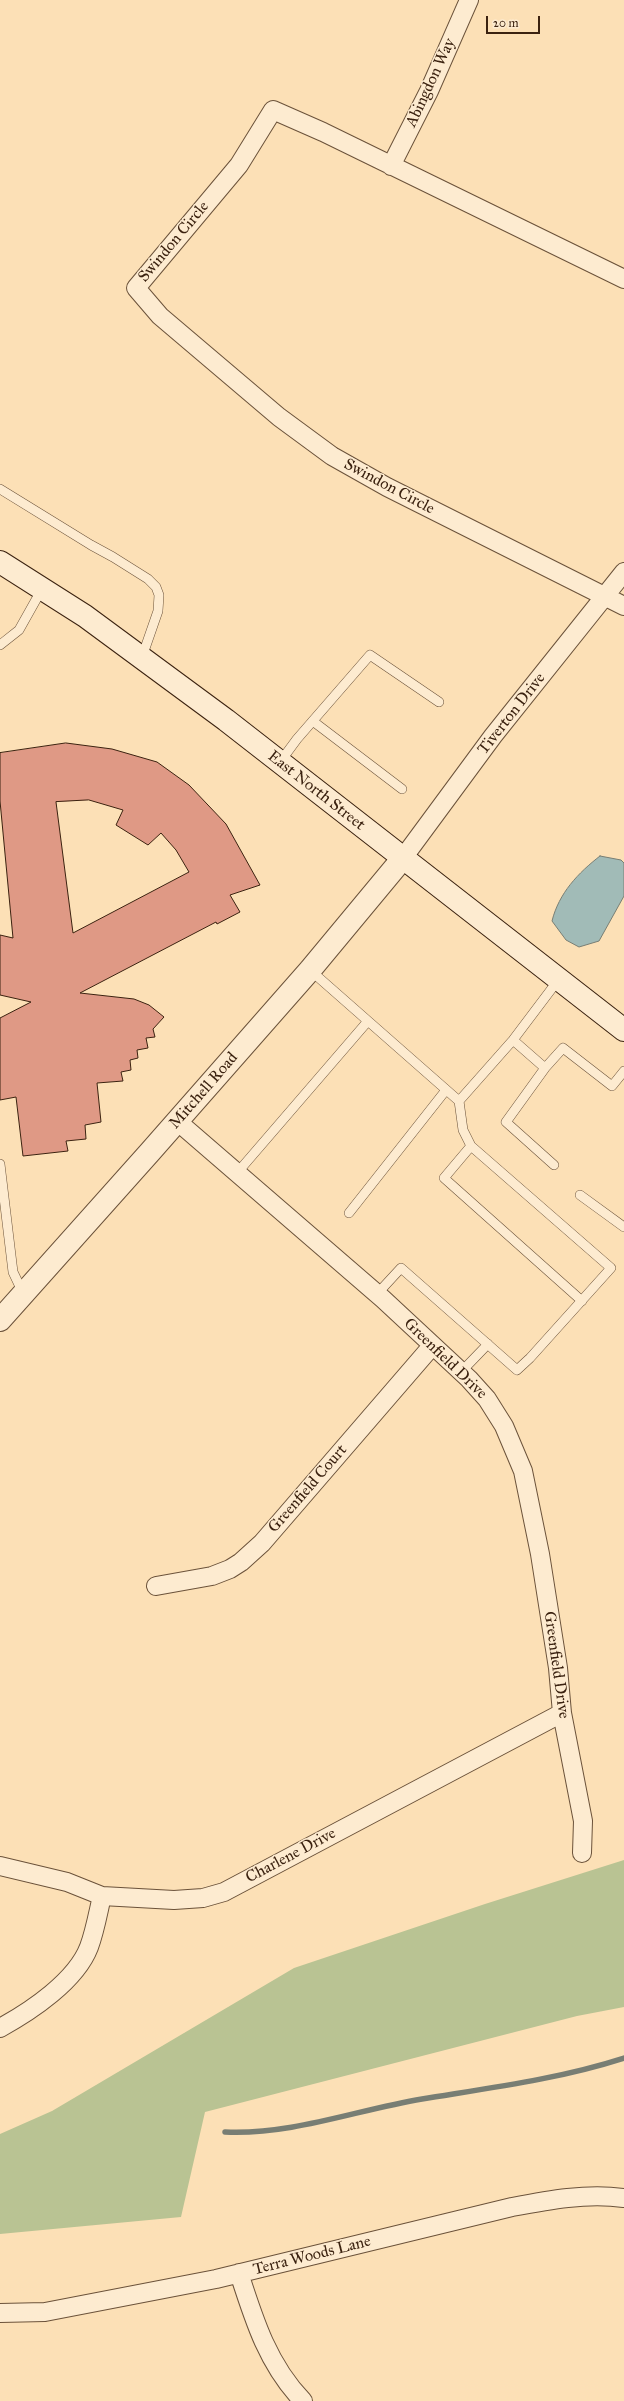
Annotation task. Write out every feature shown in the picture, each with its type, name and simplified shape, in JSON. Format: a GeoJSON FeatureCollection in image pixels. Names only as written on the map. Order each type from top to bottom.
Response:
{"type":"FeatureCollection","features":[{"type":"Feature","properties":{"kind":"main road","name":"East North Street"},"geometry":{"type":"LineString","coordinates":[[0,562],[85,616],[142,658],[624,1030]]}},
{"type":"Feature","properties":{"kind":"main road","name":"Mitchell Road"},"geometry":{"type":"LineString","coordinates":[[0,1320],[23,1292],[310,970],[403,858]]}},
{"type":"Feature","properties":{"kind":"street","name":"Abingdon Way"},"geometry":{"type":"LineString","coordinates":[[391,166],[428,91],[469,0]]}},
{"type":"Feature","properties":{"kind":"street","name":"Swindon Circle"},"geometry":{"type":"LineString","coordinates":[[605,596],[387,488],[332,456],[280,417],[166,321],[136,288],[239,165],[273,110],[624,279]]}},
{"type":"Feature","properties":{"kind":"street","name":"Tiverton Drive"},"geometry":{"type":"LineString","coordinates":[[403,858],[493,736],[624,572]]}},
{"type":"Feature","properties":{"kind":"street"},"geometry":{"type":"LineString","coordinates":[[605,596],[624,606]]}},
{"type":"Feature","properties":{"kind":"street","name":"Greenfield Drive"},"geometry":{"type":"LineString","coordinates":[[177,1121],[377,1294],[487,1399],[504,1426],[522,1471],[540,1554],[558,1668],[562,1713],[582,1821],[582,1853]]}},
{"type":"Feature","properties":{"kind":"street","name":"Greenfield Court"},"geometry":{"type":"LineString","coordinates":[[156,1586],[212,1576],[241,1562],[262,1543],[432,1346]]}},
{"type":"Feature","properties":{"kind":"street","name":"Charlene Drive"},"geometry":{"type":"LineString","coordinates":[[0,1866],[67,1882],[102,1896],[174,1900],[203,1898],[224,1892],[562,1713]]}},
{"type":"Feature","properties":{"kind":"street"},"geometry":{"type":"LineString","coordinates":[[0,2028],[26,2013],[49,1996],[78,1966],[89,1947],[102,1896]]}},
{"type":"Feature","properties":{"kind":"street","name":"Terra Woods Lane"},"geometry":{"type":"LineString","coordinates":[[0,2313],[45,2312],[94,2304],[239,2273],[512,2207],[560,2198],[593,2196],[624,2198]]}},
{"type":"Feature","properties":{"kind":"street"},"geometry":{"type":"LineString","coordinates":[[239,2273],[259,2334],[281,2375],[303,2401]]}},
{"type":"Feature","properties":{"kind":"lane"},"geometry":{"type":"LineString","coordinates":[[0,489],[113,557],[148,579],[156,587],[159,595],[158,611],[142,658]]}},
{"type":"Feature","properties":{"kind":"lane"},"geometry":{"type":"LineString","coordinates":[[0,645],[19,630],[42,589]]}},
{"type":"Feature","properties":{"kind":"lane"},"geometry":{"type":"LineString","coordinates":[[280,763],[370,655],[439,702]]}},
{"type":"Feature","properties":{"kind":"lane"},"geometry":{"type":"LineString","coordinates":[[314,722],[402,790]]}},
{"type":"Feature","properties":{"kind":"lane"},"geometry":{"type":"LineString","coordinates":[[310,970],[459,1101],[463,1130],[471,1146],[611,1268],[530,1358],[517,1370],[401,1268],[377,1294]]}},
{"type":"Feature","properties":{"kind":"lane"},"geometry":{"type":"LineString","coordinates":[[459,1101],[513,1040],[559,979]]}},
{"type":"Feature","properties":{"kind":"lane"},"geometry":{"type":"LineString","coordinates":[[237,1173],[368,1021]]}},
{"type":"Feature","properties":{"kind":"lane"},"geometry":{"type":"LineString","coordinates":[[513,1040],[545,1068]]}},
{"type":"Feature","properties":{"kind":"lane"},"geometry":{"type":"LineString","coordinates":[[554,1165],[506,1122],[545,1068],[563,1048],[612,1086],[624,1070]]}},
{"type":"Feature","properties":{"kind":"lane"},"geometry":{"type":"LineString","coordinates":[[349,1213],[446,1090]]}},
{"type":"Feature","properties":{"kind":"lane"},"geometry":{"type":"LineString","coordinates":[[471,1146],[444,1178],[582,1301]]}},
{"type":"Feature","properties":{"kind":"lane"},"geometry":{"type":"LineString","coordinates":[[0,1164],[13,1272],[23,1292]]}},
{"type":"Feature","properties":{"kind":"lane"},"geometry":{"type":"LineString","coordinates":[[580,1194],[624,1227]]}},
{"type":"Feature","properties":{"kind":"lane"},"geometry":{"type":"LineString","coordinates":[[0,1249],[10,1248]]}},
{"type":"Feature","properties":{"kind":"lane"},"geometry":{"type":"LineString","coordinates":[[460,1372],[488,1344]]}},
{"type":"Feature","properties":{"kind":"green space"},"geometry":{"type":"Polygon","coordinates":[[[624,1860],[624,2007],[577,2016],[205,2112],[181,2217],[0,2234],[0,2134],[52,2111],[294,1968],[485,1904],[624,1860]]]}},
{"type":"Feature","properties":{"kind":"water"},"geometry":{"type":"Polygon","coordinates":[[[600,856],[621,860],[624,863],[624,896],[599,941],[579,947],[566,940],[552,921],[559,901],[570,884],[584,869],[600,856]]]}},
{"type":"Feature","properties":{"kind":"building"},"geometry":{"type":"Polygon","coordinates":[[[66,743],[112,749],[157,762],[189,785],[226,824],[260,885],[230,895],[240,912],[217,924],[216,922],[80,993],[134,999],[149,1005],[164,1017],[153,1029],[155,1037],[146,1038],[148,1048],[137,1050],[138,1058],[130,1060],[131,1070],[121,1072],[123,1081],[97,1083],[101,1122],[85,1125],[86,1139],[66,1141],[68,1151],[23,1156],[16,1097],[0,1100],[0,1018],[31,1002],[0,995],[0,935],[13,938],[0,801],[0,753],[66,743]],[[89,800],[56,802],[73,933],[189,872],[176,850],[161,833],[148,845],[116,825],[123,810],[89,800]]]}},
{"type":"Feature","properties":{"kind":"waterway"},"geometry":{"type":"LineString","coordinates":[[225,2132],[250,2132],[300,2126],[422,2099],[498,2087],[574,2072],[624,2058]]}}]}
